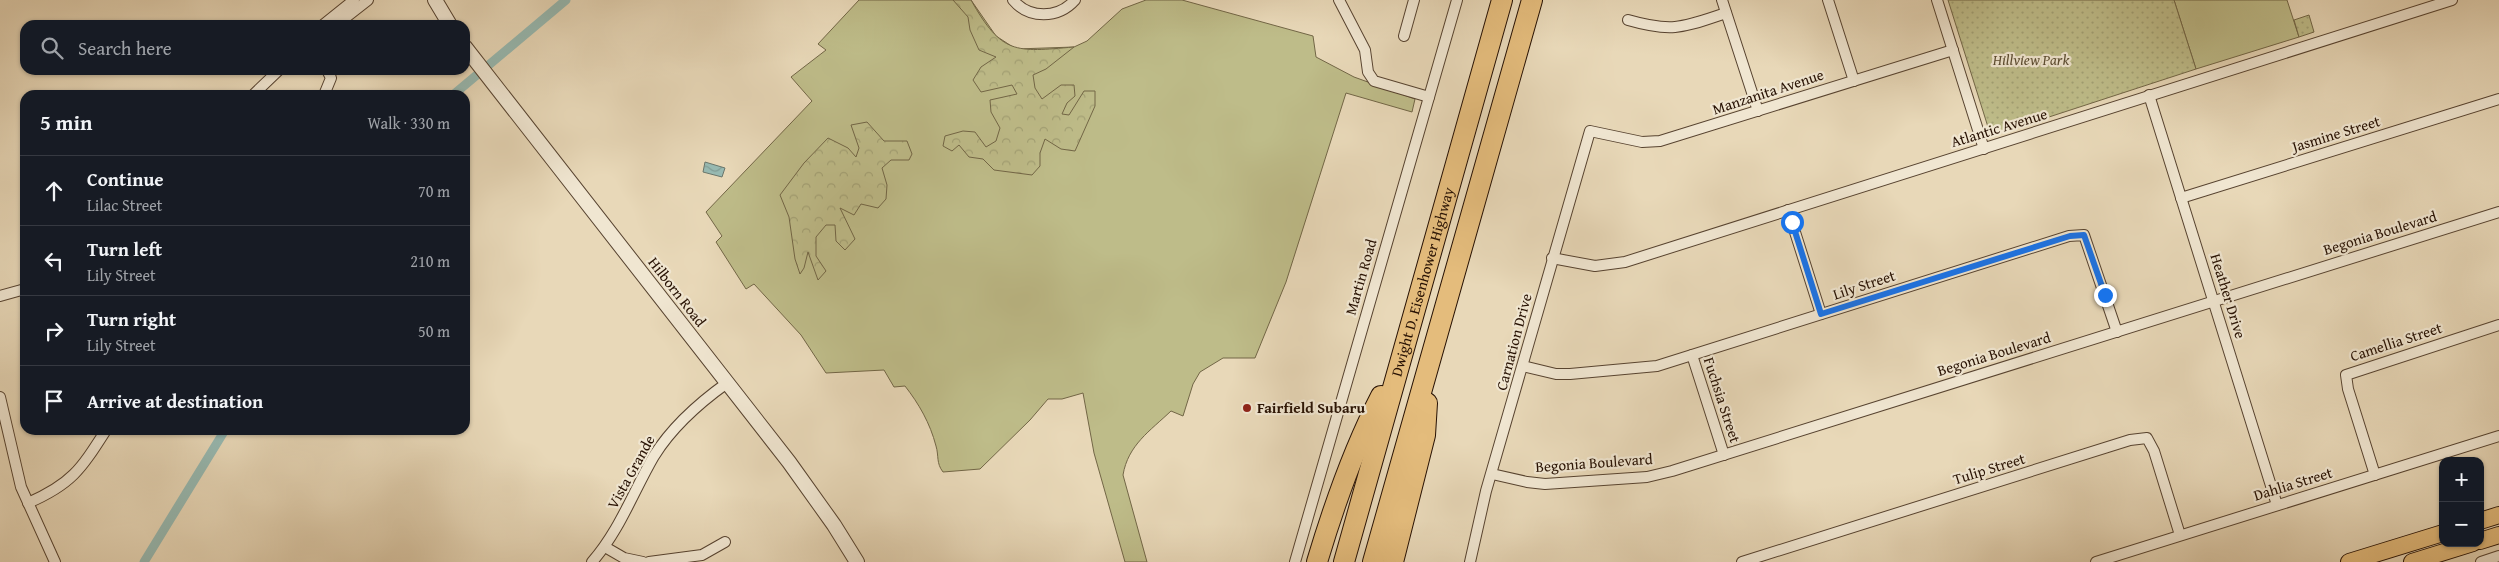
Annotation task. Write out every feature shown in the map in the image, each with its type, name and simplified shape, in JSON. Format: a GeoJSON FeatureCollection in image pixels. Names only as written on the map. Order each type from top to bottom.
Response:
{"type":"FeatureCollection","features":[{"type":"Feature","properties":{"kind":"highway","name":"Dwight D. Eisenhower Highway"},"geometry":{"type":"LineString","coordinates":[[1344,562],[1502,0]]}},
{"type":"Feature","properties":{"kind":"highway","name":"Dwight D. Eisenhower Highway"},"geometry":{"type":"LineString","coordinates":[[1373,562],[1532,0]]}},
{"type":"Feature","properties":{"kind":"highway"},"geometry":{"type":"LineString","coordinates":[[1317,562],[1329,520],[1366,425],[1400,362]]}},
{"type":"Feature","properties":{"kind":"highway"},"geometry":{"type":"LineString","coordinates":[[1393,562],[1425,435],[1428,366]]}},
{"type":"Feature","properties":{"kind":"main road"},"geometry":{"type":"LineString","coordinates":[[2484,520],[2499,515]]}},
{"type":"Feature","properties":{"kind":"main road"},"geometry":{"type":"LineString","coordinates":[[2349,562],[2439,534]]}},
{"type":"Feature","properties":{"kind":"main road"},"geometry":{"type":"LineString","coordinates":[[2484,540],[2499,535]]}},
{"type":"Feature","properties":{"kind":"main road"},"geometry":{"type":"LineString","coordinates":[[2412,562],[2460,547]]}},
{"type":"Feature","properties":{"kind":"street"},"geometry":{"type":"LineString","coordinates":[[332,20],[354,0]]}},
{"type":"Feature","properties":{"kind":"street"},"geometry":{"type":"LineString","coordinates":[[335,20],[368,0]]}},
{"type":"Feature","properties":{"kind":"street"},"geometry":{"type":"LineString","coordinates":[[435,0],[447,20]]}},
{"type":"Feature","properties":{"kind":"street"},"geometry":{"type":"LineString","coordinates":[[1013,0],[1023,9],[1038,14],[1052,14],[1064,10],[1075,0]]}},
{"type":"Feature","properties":{"kind":"street"},"geometry":{"type":"LineString","coordinates":[[1339,0],[1364,50],[1368,72],[1374,81],[1429,97]]}},
{"type":"Feature","properties":{"kind":"street"},"geometry":{"type":"LineString","coordinates":[[1404,36],[1414,0]]}},
{"type":"Feature","properties":{"kind":"street","name":"Martin Road"},"geometry":{"type":"LineString","coordinates":[[1295,562],[1457,0]]}},
{"type":"Feature","properties":{"kind":"street"},"geometry":{"type":"LineString","coordinates":[[1722,0],[1758,111]]}},
{"type":"Feature","properties":{"kind":"street"},"geometry":{"type":"LineString","coordinates":[[1828,0],[1854,81]]}},
{"type":"Feature","properties":{"kind":"street"},"geometry":{"type":"LineString","coordinates":[[1937,0],[1984,149]]}},
{"type":"Feature","properties":{"kind":"street","name":"Atlantic Avenue"},"geometry":{"type":"LineString","coordinates":[[1552,258],[1595,266],[1625,262],[2452,0]]}},
{"type":"Feature","properties":{"kind":"street"},"geometry":{"type":"LineString","coordinates":[[1628,20],[1664,28],[1681,27],[1726,13]]}},
{"type":"Feature","properties":{"kind":"street","name":"Manzanita Avenue"},"geometry":{"type":"LineString","coordinates":[[1590,131],[1642,142],[1660,141],[1953,50]]}},
{"type":"Feature","properties":{"kind":"street","name":"Hilborn Road"},"geometry":{"type":"LineString","coordinates":[[470,54],[819,503],[857,562]]}},
{"type":"Feature","properties":{"kind":"street"},"geometry":{"type":"LineString","coordinates":[[259,90],[274,75]]}},
{"type":"Feature","properties":{"kind":"street"},"geometry":{"type":"LineString","coordinates":[[326,90],[331,78],[330,75]]}},
{"type":"Feature","properties":{"kind":"street","name":"Heather Drive"},"geometry":{"type":"LineString","coordinates":[[2149,95],[2277,505]]}},
{"type":"Feature","properties":{"kind":"street","name":"Jasmine Street"},"geometry":{"type":"LineString","coordinates":[[2181,198],[2499,99]]}},
{"type":"Feature","properties":{"kind":"street","name":"Carnation Drive"},"geometry":{"type":"LineString","coordinates":[[1470,562],[1492,474],[1552,258],[1590,131]]}},
{"type":"Feature","properties":{"kind":"street"},"geometry":{"type":"LineString","coordinates":[[1788,210],[1821,314]]}},
{"type":"Feature","properties":{"kind":"street","name":"Begonia Boulevard"},"geometry":{"type":"LineString","coordinates":[[1492,474],[1545,484],[1647,477],[1672,472],[2499,212]]}},
{"type":"Feature","properties":{"kind":"street","name":"Lily Street"},"geometry":{"type":"LineString","coordinates":[[1522,366],[1556,374],[1643,368],[1692,355],[2070,236],[2084,235],[2117,332]]}},
{"type":"Feature","properties":{"kind":"street"},"geometry":{"type":"LineString","coordinates":[[0,296],[20,290]]}},
{"type":"Feature","properties":{"kind":"street","name":"Camellia Street"},"geometry":{"type":"LineString","coordinates":[[2375,474],[2348,389],[2346,375],[2499,324]]}},
{"type":"Feature","properties":{"kind":"street","name":"Fuchsia Street"},"geometry":{"type":"LineString","coordinates":[[1692,355],[1724,455]]}},
{"type":"Feature","properties":{"kind":"street","name":"Vista Grande"},"geometry":{"type":"LineString","coordinates":[[592,562],[605,547],[620,524],[655,455],[665,441],[690,413],[727,383]]}},
{"type":"Feature","properties":{"kind":"street"},"geometry":{"type":"LineString","coordinates":[[0,397],[13,457],[28,503],[55,562]]}},
{"type":"Feature","properties":{"kind":"street"},"geometry":{"type":"LineString","coordinates":[[28,503],[61,487],[74,477],[103,435]]}},
{"type":"Feature","properties":{"kind":"street","name":"Dahlia Street"},"geometry":{"type":"LineString","coordinates":[[2096,562],[2499,436]]}},
{"type":"Feature","properties":{"kind":"street","name":"Tulip Street"},"geometry":{"type":"LineString","coordinates":[[1742,562],[2120,443],[2147,438],[2154,451],[2180,536]]}},
{"type":"Feature","properties":{"kind":"street"},"geometry":{"type":"LineString","coordinates":[[649,562],[702,555],[725,542]]}},
{"type":"Feature","properties":{"kind":"street"},"geometry":{"type":"LineString","coordinates":[[605,547],[624,558],[642,562]]}},
{"type":"Feature","properties":{"kind":"street"},"geometry":{"type":"LineString","coordinates":[[2481,562],[2499,556]]}},
{"type":"Feature","properties":{"kind":"green space"},"geometry":{"type":"Polygon","coordinates":[[[859,0],[971,0],[996,36],[1016,49],[1074,47],[1087,41],[1122,9],[1146,0],[1182,0],[1313,36],[1316,57],[1354,77],[1415,99],[1412,112],[1346,93],[1286,282],[1255,358],[1223,358],[1200,372],[1193,384],[1183,416],[1171,411],[1141,439],[1130,455],[1123,475],[1147,562],[1125,562],[1094,453],[1083,393],[1062,399],[1048,399],[1030,420],[980,469],[943,472],[939,466],[934,438],[927,422],[905,386],[894,387],[884,370],[826,373],[801,335],[754,284],[746,289],[716,242],[722,236],[706,212],[812,101],[791,77],[826,50],[818,44],[859,0]]]}},
{"type":"Feature","properties":{"kind":"green space"},"geometry":{"type":"Polygon","coordinates":[[[953,0],[971,0],[992,31],[1012,46],[1037,50],[1074,47],[1046,69],[1033,75],[1035,88],[1042,99],[1061,85],[1074,85],[1075,96],[1067,103],[1062,114],[1069,115],[1084,91],[1095,91],[1095,106],[1075,151],[1061,149],[1045,139],[1040,153],[1040,166],[1032,175],[994,170],[983,159],[969,157],[959,145],[952,151],[943,146],[945,136],[963,131],[975,132],[986,147],[996,141],[1000,128],[991,112],[990,100],[1017,94],[1012,85],[981,92],[973,80],[981,67],[996,57],[979,50],[970,30],[968,17],[953,0]]]}},
{"type":"Feature","properties":{"kind":"green space","name":"Hillview Park"},"geometry":{"type":"Polygon","coordinates":[[[1948,0],[2174,0],[2196,69],[2000,133],[1993,132],[1988,127],[1948,0]]]}},
{"type":"Feature","properties":{"kind":"green space"},"geometry":{"type":"Polygon","coordinates":[[[2174,0],[2287,0],[2299,37],[2196,69],[2174,0]]]}},
{"type":"Feature","properties":{"kind":"green space"},"geometry":{"type":"Polygon","coordinates":[[[2309,15],[2314,32],[2299,37],[2294,20],[2309,15]]]}},
{"type":"Feature","properties":{"kind":"green space"},"geometry":{"type":"Polygon","coordinates":[[[867,122],[884,141],[907,141],[912,154],[909,160],[891,160],[882,168],[887,185],[886,199],[878,208],[861,204],[854,215],[840,208],[855,239],[845,250],[836,241],[835,225],[826,225],[816,237],[816,256],[826,271],[818,280],[808,252],[804,268],[800,274],[795,259],[789,217],[780,195],[804,163],[828,138],[848,148],[856,157],[859,148],[851,125],[867,122]]]}},
{"type":"Feature","properties":{"kind":"water"},"geometry":{"type":"Polygon","coordinates":[[[705,162],[725,168],[722,177],[703,172],[705,162]]]}},
{"type":"Feature","properties":{"kind":"waterway"},"geometry":{"type":"LineString","coordinates":[[459,90],[566,0]]}},
{"type":"Feature","properties":{"kind":"waterway"},"geometry":{"type":"LineString","coordinates":[[144,562],[222,435]]}},
{"type":"Feature","properties":{"kind":"place","name":"Fairfield Subaru"},"geometry":{"type":"Point","coordinates":[1247,408]}},
{"type":"Feature","properties":{"kind":"route"},"geometry":{"type":"LineString","coordinates":[[1792,222],[1821,314],[2070,236],[2084,235],[2105,295]]}}]}
